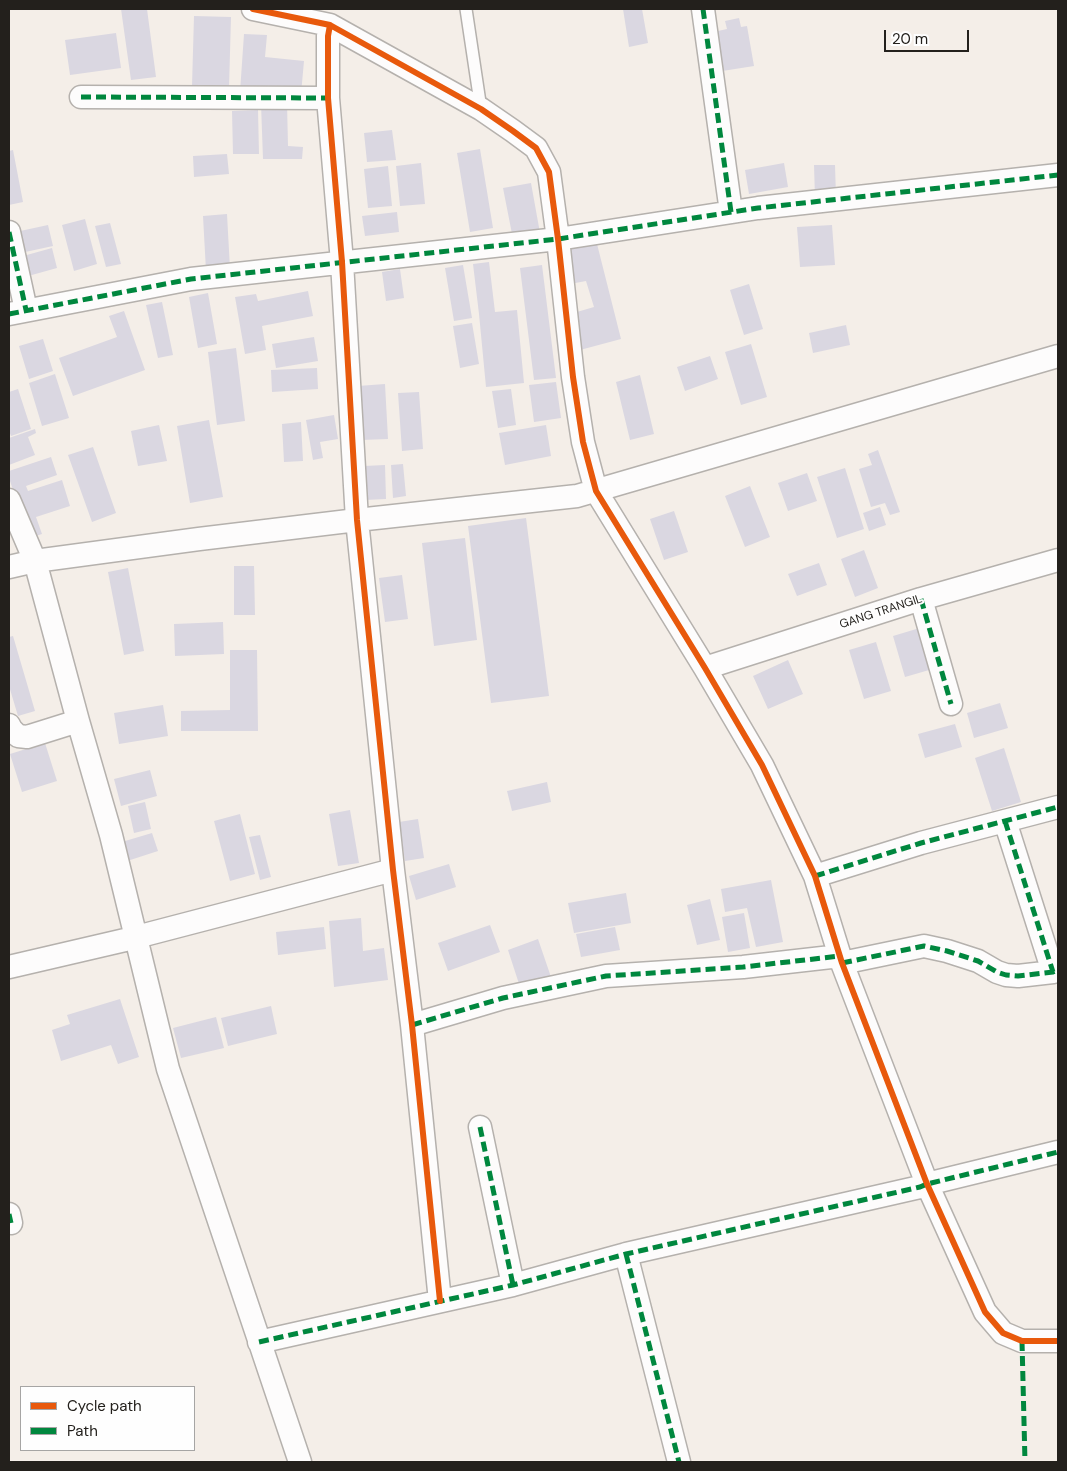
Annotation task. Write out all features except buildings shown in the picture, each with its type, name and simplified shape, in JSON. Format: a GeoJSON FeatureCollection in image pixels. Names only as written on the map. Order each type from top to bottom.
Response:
{"type":"FeatureCollection","features":[{"type":"Feature","properties":{"kind":"street"},"geometry":{"type":"LineString","coordinates":[[253,9],[330,25],[481,108],[536,148],[548,172],[558,238],[573,377],[583,442],[587,494],[705,668],[762,765],[815,876],[831,959],[927,1184],[985,1312],[1003,1333],[1022,1342],[1058,1341]]}},
{"type":"Feature","properties":{"kind":"street"},"geometry":{"type":"LineString","coordinates":[[703,9],[731,212]]}},
{"type":"Feature","properties":{"kind":"street"},"geometry":{"type":"LineString","coordinates":[[330,25],[328,36],[328,98],[342,262],[357,520],[440,1301]]}},
{"type":"Feature","properties":{"kind":"street"},"geometry":{"type":"LineString","coordinates":[[81,97],[328,98]]}},
{"type":"Feature","properties":{"kind":"street"},"geometry":{"type":"LineString","coordinates":[[9,232],[18,312],[191,279],[558,238],[731,212],[1058,175]]}},
{"type":"Feature","properties":{"kind":"street"},"geometry":{"type":"LineString","coordinates":[[9,567],[35,561],[199,539],[587,494],[1058,356]]}},
{"type":"Feature","properties":{"kind":"street"},"geometry":{"type":"LineString","coordinates":[[9,500],[35,561],[111,836],[168,1069],[300,1462]]}},
{"type":"Feature","properties":{"kind":"street","name":"GANG TRANGIL"},"geometry":{"type":"LineString","coordinates":[[705,668],[921,599],[1058,560]]}},
{"type":"Feature","properties":{"kind":"street"},"geometry":{"type":"LineString","coordinates":[[921,599],[951,704]]}},
{"type":"Feature","properties":{"kind":"street"},"geometry":{"type":"LineString","coordinates":[[9,725],[18,736],[27,737],[78,721]]}},
{"type":"Feature","properties":{"kind":"street"},"geometry":{"type":"LineString","coordinates":[[815,876],[921,843],[1058,807]]}},
{"type":"Feature","properties":{"kind":"street"},"geometry":{"type":"LineString","coordinates":[[412,1025],[503,998],[606,976],[831,959],[924,946],[947,951],[1006,975],[1018,976],[1055,971],[1005,821]]}},
{"type":"Feature","properties":{"kind":"street"},"geometry":{"type":"LineString","coordinates":[[9,967],[135,937],[393,870]]}},
{"type":"Feature","properties":{"kind":"street"},"geometry":{"type":"LineString","coordinates":[[480,1127],[512,1285]]}},
{"type":"Feature","properties":{"kind":"street"},"geometry":{"type":"LineString","coordinates":[[259,1342],[512,1285],[626,1254],[920,1187],[1058,1152]]}},
{"type":"Feature","properties":{"kind":"street"},"geometry":{"type":"LineString","coordinates":[[626,1254],[679,1462]]}},
{"type":"Feature","properties":{"kind":"lane"},"geometry":{"type":"LineString","coordinates":[[466,9],[481,108]]}},
{"type":"Feature","properties":{"kind":"marked path"},"geometry":{"type":"LineString","coordinates":[[703,9],[731,212]]}},
{"type":"Feature","properties":{"kind":"marked path"},"geometry":{"type":"LineString","coordinates":[[81,97],[328,98]]}},
{"type":"Feature","properties":{"kind":"marked path"},"geometry":{"type":"LineString","coordinates":[[9,314],[191,279],[558,239],[758,208],[1058,175]]}},
{"type":"Feature","properties":{"kind":"marked path"},"geometry":{"type":"LineString","coordinates":[[9,232],[26,310]]}},
{"type":"Feature","properties":{"kind":"marked path"},"geometry":{"type":"LineString","coordinates":[[921,599],[951,704]]}},
{"type":"Feature","properties":{"kind":"marked path"},"geometry":{"type":"LineString","coordinates":[[815,876],[921,843],[1058,807]]}},
{"type":"Feature","properties":{"kind":"marked path"},"geometry":{"type":"LineString","coordinates":[[1005,821],[1053,972],[1058,970]]}},
{"type":"Feature","properties":{"kind":"marked path"},"geometry":{"type":"LineString","coordinates":[[842,963],[924,946],[978,961],[1006,975],[1018,976],[1053,972]]}},
{"type":"Feature","properties":{"kind":"marked path"},"geometry":{"type":"LineString","coordinates":[[412,1025],[503,998],[606,976],[743,967],[840,956]]}},
{"type":"Feature","properties":{"kind":"marked path"},"geometry":{"type":"LineString","coordinates":[[480,1127],[513,1285]]}},
{"type":"Feature","properties":{"kind":"marked path"},"geometry":{"type":"LineString","coordinates":[[259,1342],[513,1285],[626,1254],[920,1187],[1058,1152]]}},
{"type":"Feature","properties":{"kind":"marked path"},"geometry":{"type":"LineString","coordinates":[[9,1214],[11,1223]]}},
{"type":"Feature","properties":{"kind":"marked path"},"geometry":{"type":"LineString","coordinates":[[626,1254],[679,1462]]}},
{"type":"Feature","properties":{"kind":"marked path"},"geometry":{"type":"LineString","coordinates":[[1022,1341],[1025,1462]]}},
{"type":"Feature","properties":{"kind":"cycle path"},"geometry":{"type":"LineString","coordinates":[[253,9],[330,25],[481,109],[536,148],[549,172],[573,377],[583,442],[596,491],[705,668],[762,765],[815,876],[842,963],[927,1184],[985,1312],[1003,1333],[1022,1341],[1058,1341]]}},
{"type":"Feature","properties":{"kind":"cycle path"},"geometry":{"type":"LineString","coordinates":[[330,25],[328,36],[328,98],[342,262],[357,520],[440,1301]]}}]}
